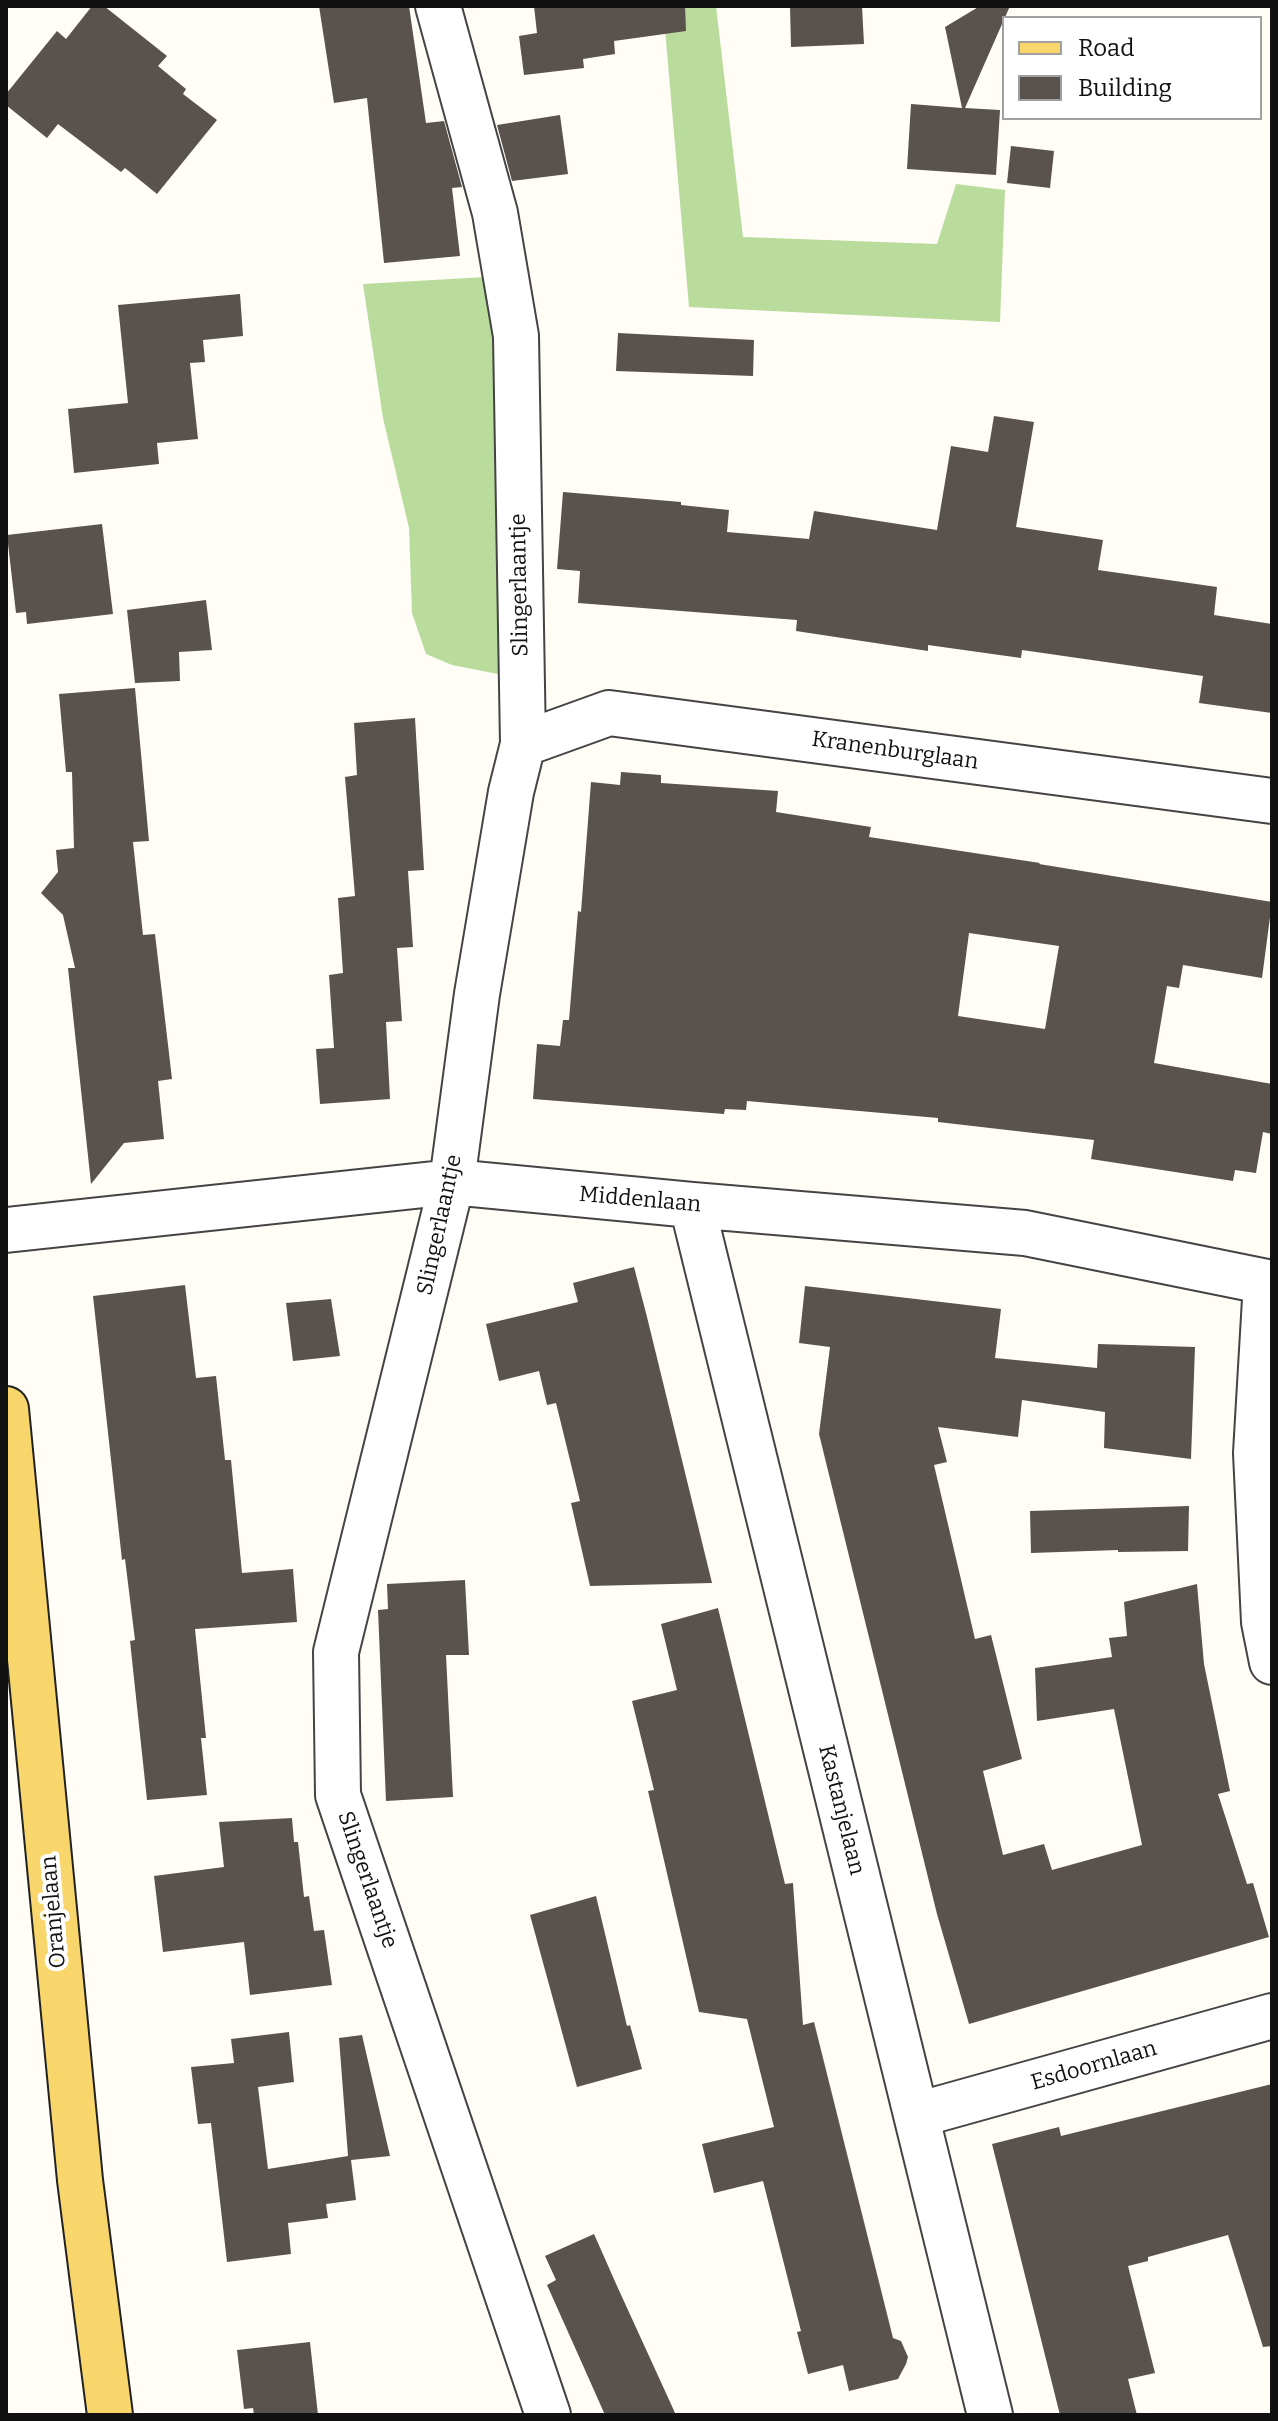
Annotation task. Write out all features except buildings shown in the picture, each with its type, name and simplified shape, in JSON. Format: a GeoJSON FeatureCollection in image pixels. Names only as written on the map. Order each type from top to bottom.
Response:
{"type":"FeatureCollection","features":[{"type":"Feature","properties":{"kind":"main road","name":"Oranjelaan"},"geometry":{"type":"LineString","coordinates":[[6,1409],[80,2180],[110,2415]]}},
{"type":"Feature","properties":{"kind":"street","name":"Slingerlaantje"},"geometry":{"type":"LineString","coordinates":[[438,6],[495,213],[516,336],[523,744],[511,792],[477,994],[452,1182],[336,1652],[338,1795],[548,2415]]}},
{"type":"Feature","properties":{"kind":"street","name":"Kranenburglaan"},"geometry":{"type":"LineString","coordinates":[[523,744],[609,713],[1272,801]]}},
{"type":"Feature","properties":{"kind":"street","name":"Middenlaan"},"geometry":{"type":"LineString","coordinates":[[6,1230],[452,1182],[1025,1233],[1269,1282]]}},
{"type":"Feature","properties":{"kind":"street","name":"Kastanjelaan"},"geometry":{"type":"LineString","coordinates":[[692,1205],[990,2415]]}},
{"type":"Feature","properties":{"kind":"street"},"geometry":{"type":"LineString","coordinates":[[1269,1282],[1256,1453],[1264,1622],[1272,1662]]}},
{"type":"Feature","properties":{"kind":"street","name":"Esdoornlaan"},"geometry":{"type":"LineString","coordinates":[[917,2115],[1272,2016]]}},
{"type":"Feature","properties":{"kind":"green space"},"geometry":{"type":"Polygon","coordinates":[[[663,6],[716,6],[743,237],[937,244],[956,184],[1005,190],[1000,322],[689,307],[663,6]]]}},
{"type":"Feature","properties":{"kind":"green space"},"geometry":{"type":"Polygon","coordinates":[[[503,276],[513,677],[452,665],[426,654],[412,613],[409,528],[383,418],[363,284],[503,276]]]}}]}
